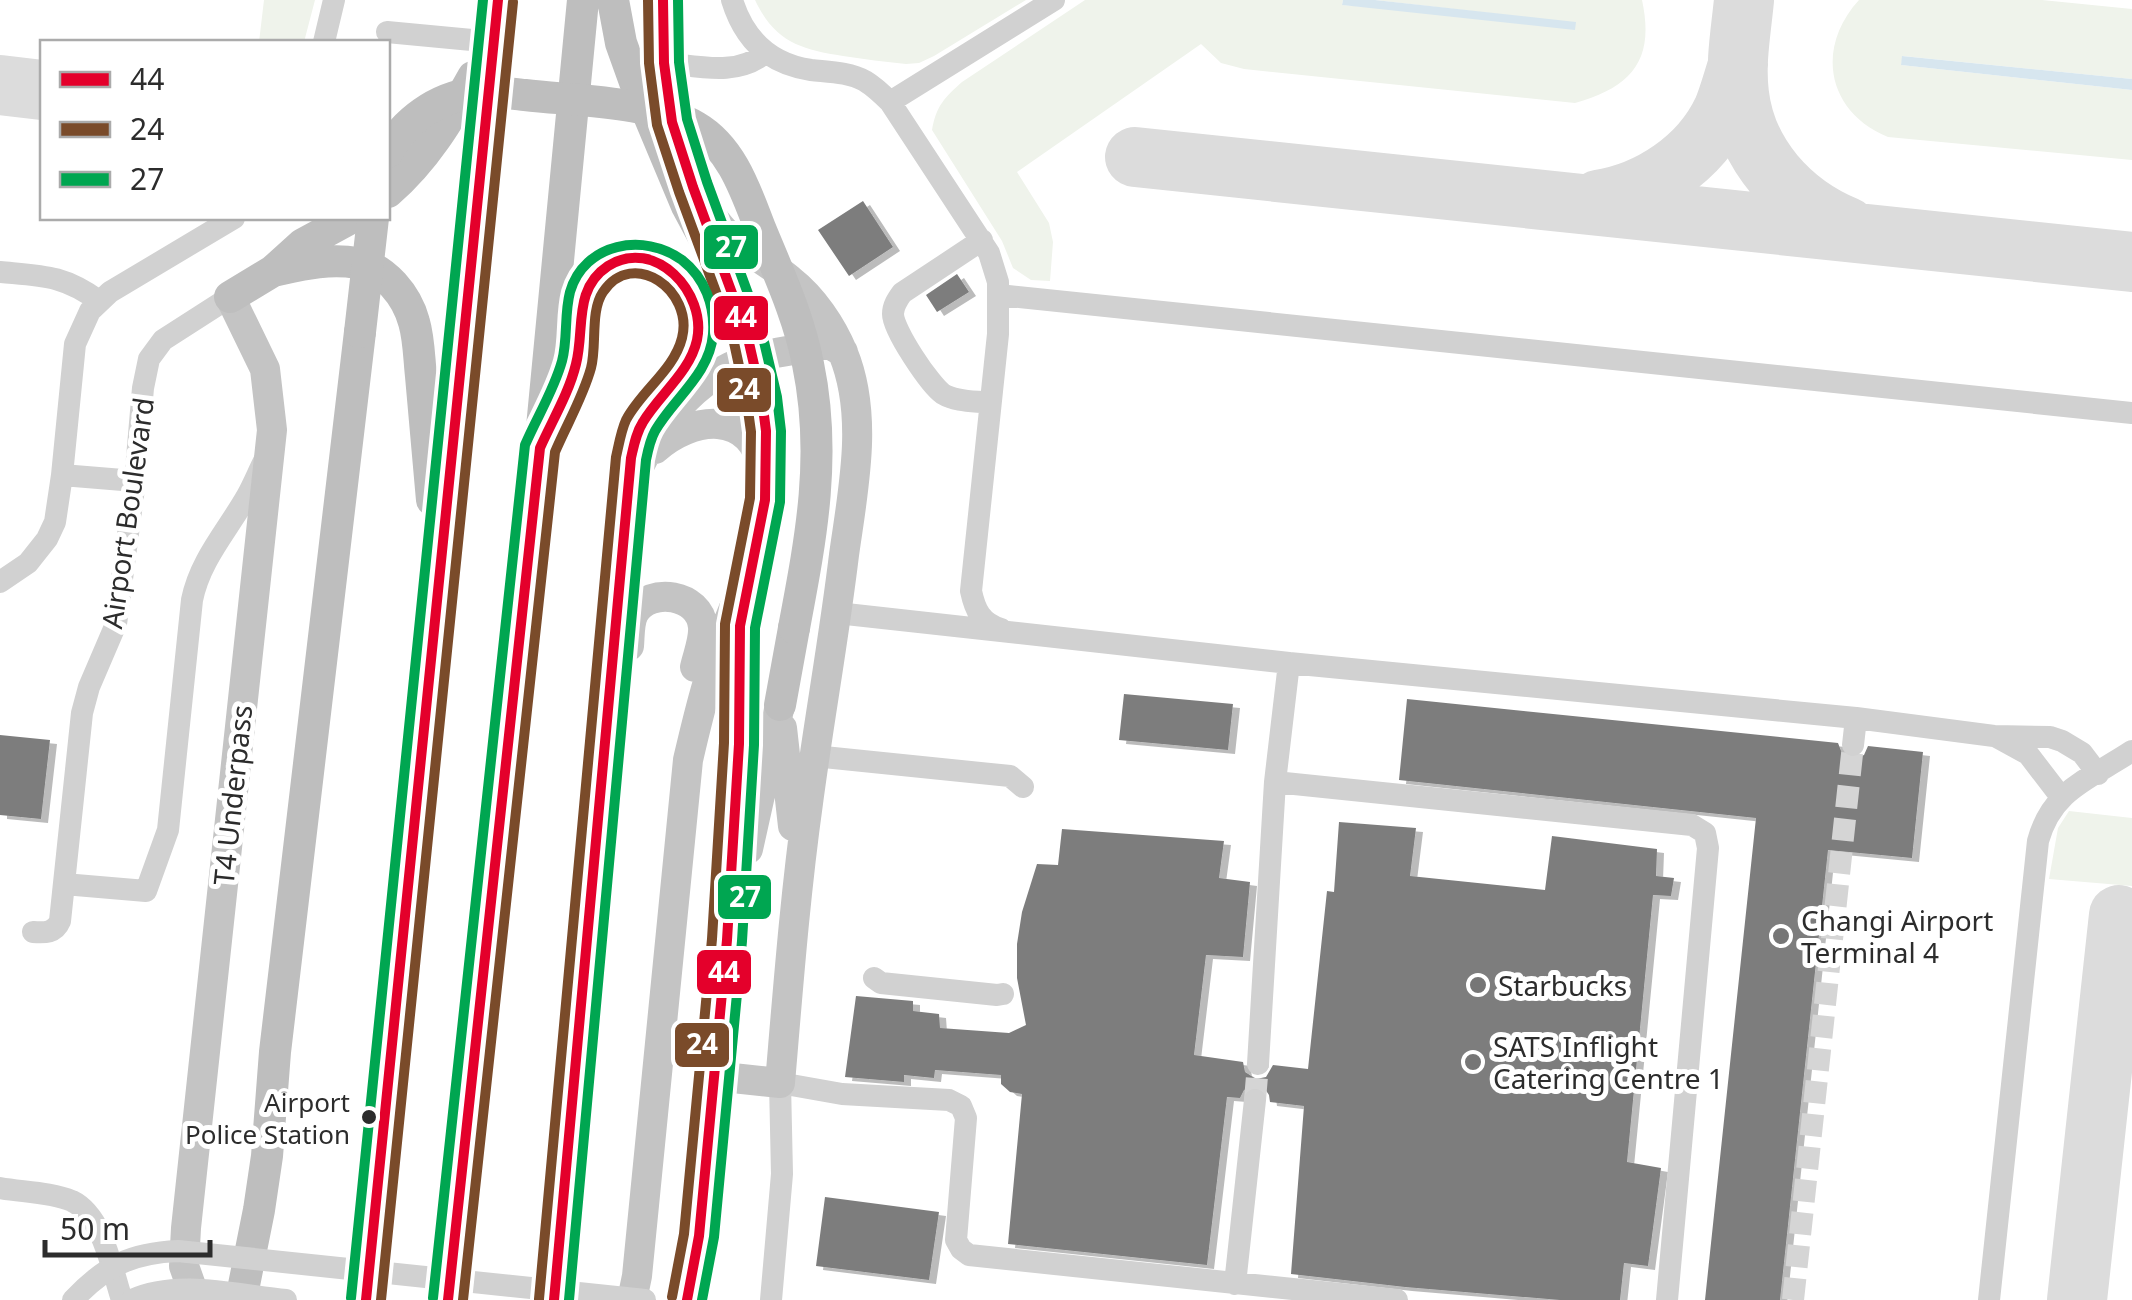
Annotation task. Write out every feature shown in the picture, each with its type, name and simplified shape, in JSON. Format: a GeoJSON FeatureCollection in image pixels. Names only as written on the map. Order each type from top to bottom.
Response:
{"type":"FeatureCollection","features":[{"type":"Feature","properties":{"kind":"highway"},"geometry":{"type":"LineString","coordinates":[[366,1300],[498,0]]}},
{"type":"Feature","properties":{"kind":"highway"},"geometry":{"type":"LineString","coordinates":[[448,1300],[540,448],[583,0]]}},
{"type":"Feature","properties":{"kind":"highway"},"geometry":{"type":"LineString","coordinates":[[613,0],[620,43],[635,82],[687,206],[724,275]]}},
{"type":"Feature","properties":{"kind":"highway"},"geometry":{"type":"LineString","coordinates":[[390,190],[443,130],[493,42]]}},
{"type":"Feature","properties":{"kind":"highway"},"geometry":{"type":"LineString","coordinates":[[390,148],[395,138],[430,108],[472,93],[500,92],[645,108],[672,115],[699,128],[730,162],[790,304],[808,363],[816,420],[813,526],[780,705]]}},
{"type":"Feature","properties":{"kind":"highway"},"geometry":{"type":"LineString","coordinates":[[230,297],[272,271],[302,244],[347,220]]}},
{"type":"Feature","properties":{"kind":"highway"},"geometry":{"type":"LineString","coordinates":[[241,1300],[267,1156],[275,1052],[372,220]]}},
{"type":"Feature","properties":{"kind":"highway"},"geometry":{"type":"LineString","coordinates":[[540,448],[577,362],[585,292],[591,282],[600,272],[626,260],[658,262],[672,270],[684,280],[698,307],[698,340],[634,438],[625,508]]}},
{"type":"Feature","properties":{"kind":"highway"},"geometry":{"type":"LineString","coordinates":[[272,271],[316,262],[361,264],[393,284],[404,300],[414,322],[419,354],[438,582]]}},
{"type":"Feature","properties":{"kind":"main road"},"geometry":{"type":"LineString","coordinates":[[663,0],[664,64],[672,122],[742,319],[766,430],[765,500],[740,626],[728,940],[695,1300]]}},
{"type":"Feature","properties":{"kind":"main road"},"geometry":{"type":"LineString","coordinates":[[692,187],[721,228],[792,281],[829,324],[854,383],[857,441],[837,613],[798,872],[780,1082],[714,1076]]}},
{"type":"Feature","properties":{"kind":"main road","name":"T4 Underpass"},"geometry":{"type":"LineString","coordinates":[[196,1300],[184,1266],[186,1228],[271,410],[265,369],[230,297]]}},
{"type":"Feature","properties":{"kind":"main road"},"geometry":{"type":"LineString","coordinates":[[554,1300],[625,508],[640,466],[657,437],[676,410],[712,378],[752,359],[819,345],[843,352]]}},
{"type":"Feature","properties":{"kind":"main road"},"geometry":{"type":"LineString","coordinates":[[640,466],[658,446],[688,428],[720,424],[750,437],[761,456],[765,475]]}},
{"type":"Feature","properties":{"kind":"main road"},"geometry":{"type":"LineString","coordinates":[[688,760],[715,652],[753,566]]}},
{"type":"Feature","properties":{"kind":"main road"},"geometry":{"type":"LineString","coordinates":[[598,807],[626,676],[631,620],[640,606],[662,598],[678,598],[692,605],[703,625],[695,670],[632,1300]]}},
{"type":"Feature","properties":{"kind":"main road"},"geometry":{"type":"LineString","coordinates":[[728,940],[780,705]]}},
{"type":"Feature","properties":{"kind":"main road"},"geometry":{"type":"LineString","coordinates":[[780,705],[798,872]]}},
{"type":"Feature","properties":{"kind":"main road"},"geometry":{"type":"LineString","coordinates":[[687,1300],[699,1236]]}},
{"type":"Feature","properties":{"kind":"lane"},"geometry":{"type":"LineString","coordinates":[[324,40],[334,0]]}},
{"type":"Feature","properties":{"kind":"lane"},"geometry":{"type":"LineString","coordinates":[[732,0],[746,32],[765,53],[788,65],[865,81],[890,102],[982,240],[995,268],[998,334],[972,590],[981,618],[1009,632]]}},
{"type":"Feature","properties":{"kind":"lane"},"geometry":{"type":"LineString","coordinates":[[890,102],[1054,0]]}},
{"type":"Feature","properties":{"kind":"lane"},"geometry":{"type":"LineString","coordinates":[[387,32],[493,42]]}},
{"type":"Feature","properties":{"kind":"lane"},"geometry":{"type":"LineString","coordinates":[[664,64],[731,68],[752,63],[765,53]]}},
{"type":"Feature","properties":{"kind":"lane"},"geometry":{"type":"LineString","coordinates":[[0,582],[28,563],[47,539],[54,522],[75,344],[90,311],[99,301],[231,220]]}},
{"type":"Feature","properties":{"kind":"lane"},"geometry":{"type":"LineString","coordinates":[[982,240],[902,293],[893,311],[896,328],[943,394],[990,403]]}},
{"type":"Feature","properties":{"kind":"lane"},"geometry":{"type":"LineString","coordinates":[[0,272],[57,278],[80,287],[99,301]]}},
{"type":"Feature","properties":{"kind":"lane"},"geometry":{"type":"LineString","coordinates":[[999,295],[2132,414]]}},
{"type":"Feature","properties":{"kind":"lane","name":"Airport Boulevard"},"geometry":{"type":"LineString","coordinates":[[34,932],[47,932],[60,922],[82,713],[89,686],[116,624],[149,360],[163,340],[230,297]]}},
{"type":"Feature","properties":{"kind":"lane"},"geometry":{"type":"LineString","coordinates":[[64,884],[146,891],[168,830],[196,580],[248,493],[269,448]]}},
{"type":"Feature","properties":{"kind":"lane"},"geometry":{"type":"LineString","coordinates":[[62,475],[135,481]]}},
{"type":"Feature","properties":{"kind":"lane"},"geometry":{"type":"LineString","coordinates":[[837,613],[1289,663],[1856,718],[1994,736],[2034,736],[2062,740],[2082,753],[2098,774]]}},
{"type":"Feature","properties":{"kind":"lane"},"geometry":{"type":"LineString","coordinates":[[1258,1064],[1274,782],[1289,663]]}},
{"type":"Feature","properties":{"kind":"lane"},"geometry":{"type":"LineString","coordinates":[[1852,745],[1856,718]]}},
{"type":"Feature","properties":{"kind":"lane"},"geometry":{"type":"LineString","coordinates":[[1994,736],[2028,754],[2062,797]]}},
{"type":"Feature","properties":{"kind":"lane"},"geometry":{"type":"LineString","coordinates":[[1989,1300],[2038,841],[2048,813],[2062,797],[2132,751]]}},
{"type":"Feature","properties":{"kind":"lane"},"geometry":{"type":"LineString","coordinates":[[814,756],[1010,776],[1022,787]]}},
{"type":"Feature","properties":{"kind":"lane"},"geometry":{"type":"LineString","coordinates":[[1274,782],[1692,825],[1705,833],[1708,848],[1666,1300]]}},
{"type":"Feature","properties":{"kind":"lane"},"geometry":{"type":"LineString","coordinates":[[874,978],[940,990],[1003,994]]}},
{"type":"Feature","properties":{"kind":"lane"},"geometry":{"type":"LineString","coordinates":[[770,1300],[782,1174],[780,1082],[842,1094],[949,1100],[961,1106],[966,1118],[956,1240],[961,1250],[969,1254],[1397,1300]]}},
{"type":"Feature","properties":{"kind":"lane"},"geometry":{"type":"LineString","coordinates":[[1235,1284],[1254,1100]]}},
{"type":"Feature","properties":{"kind":"lane"},"geometry":{"type":"LineString","coordinates":[[0,1188],[66,1199],[85,1210],[98,1229],[122,1300]]}},
{"type":"Feature","properties":{"kind":"lane"},"geometry":{"type":"LineString","coordinates":[[73,1300],[111,1267],[144,1255],[178,1251],[645,1300]]}},
{"type":"Feature","properties":{"kind":"lane"},"geometry":{"type":"LineString","coordinates":[[132,1300],[174,1288],[286,1300]]}},
{"type":"Feature","properties":{"kind":"shaded area"},"geometry":{"type":"Polygon","coordinates":[[[264,0],[315,0],[305,40],[259,40],[264,0]]]}},
{"type":"Feature","properties":{"kind":"shaded area"},"geometry":{"type":"Polygon","coordinates":[[[755,0],[1026,0],[934,56],[906,64],[843,56],[790,41],[771,25],[755,0]]]}},
{"type":"Feature","properties":{"kind":"shaded area"},"geometry":{"type":"Polygon","coordinates":[[[1085,0],[1343,0],[1342,5],[1576,23],[1375,0],[1642,0],[1645,39],[1642,55],[1625,79],[1575,103],[1244,69],[1221,63],[1201,44],[1017,172],[1049,223],[1053,242],[1050,281],[1031,280],[1013,268],[1002,241],[932,130],[942,103],[962,82],[1085,0]]]}},
{"type":"Feature","properties":{"kind":"shaded area"},"geometry":{"type":"Polygon","coordinates":[[[1343,0],[1375,0],[1576,22],[1575,30],[1342,5],[1343,0]]]}},
{"type":"Feature","properties":{"kind":"shaded area"},"geometry":{"type":"Polygon","coordinates":[[[1859,0],[2042,0],[2132,9],[2132,79],[1903,56],[1901,65],[2132,90],[2132,160],[1888,137],[1867,126],[1840,95],[1834,77],[1836,38],[1859,0]]]}},
{"type":"Feature","properties":{"kind":"shaded area"},"geometry":{"type":"Polygon","coordinates":[[[1902,56],[2132,79],[2132,90],[1901,65],[1902,56]]]}},
{"type":"Feature","properties":{"kind":"shaded area"},"geometry":{"type":"Polygon","coordinates":[[[2069,811],[2132,818],[2132,886],[2049,879],[2058,828],[2069,811]]]}},
{"type":"Feature","properties":{"kind":"building"},"geometry":{"type":"Polygon","coordinates":[[[863,201],[893,247],[849,276],[818,230],[863,201]]]}},
{"type":"Feature","properties":{"kind":"building"},"geometry":{"type":"Polygon","coordinates":[[[957,274],[969,292],[937,312],[926,295],[957,274]]]}},
{"type":"Feature","properties":{"kind":"building"},"geometry":{"type":"Polygon","coordinates":[[[1124,694],[1233,704],[1228,750],[1119,740],[1124,694]]]}},
{"type":"Feature","properties":{"kind":"building","name":"Changi Airport Terminal 4"},"geometry":{"type":"Polygon","coordinates":[[[1407,699],[1838,743],[1843,756],[1852,760],[1864,755],[1868,746],[1923,752],[1912,858],[1828,850],[1780,1300],[1705,1300],[1756,818],[1399,780],[1407,699]]]}},
{"type":"Feature","properties":{"kind":"building"},"geometry":{"type":"Polygon","coordinates":[[[0,735],[50,740],[41,819],[0,815],[0,735]]]}},
{"type":"Feature","properties":{"kind":"building","name":"SATS Inflight Catering Centre 1"},"geometry":{"type":"Polygon","coordinates":[[[1339,822],[1416,828],[1410,876],[1545,890],[1552,836],[1657,849],[1656,876],[1674,878],[1671,896],[1653,895],[1627,1162],[1661,1168],[1648,1266],[1624,1263],[1620,1300],[1560,1300],[1291,1274],[1304,1106],[1270,1102],[1265,1089],[1256,1085],[1244,1090],[1240,1098],[1227,1097],[1207,1265],[1008,1244],[1022,1094],[1010,1092],[1001,1084],[1001,1075],[935,1070],[934,1078],[904,1075],[904,1082],[845,1077],[856,996],[913,1001],[913,1011],[939,1014],[940,1028],[1009,1033],[1026,1025],[1017,978],[1022,912],[1037,864],[1058,865],[1062,829],[1224,841],[1219,878],[1250,882],[1243,957],[1206,955],[1194,1055],[1243,1062],[1245,1072],[1256,1079],[1266,1077],[1273,1065],[1308,1069],[1327,891],[1334,892],[1339,822]]]}},
{"type":"Feature","properties":{"kind":"building"},"geometry":{"type":"Polygon","coordinates":[[[825,1197],[939,1212],[929,1280],[816,1266],[825,1197]]]}},
{"type":"Feature","properties":{"kind":"taxiway"},"geometry":{"type":"LineString","coordinates":[[1744,0],[1738,82],[1751,137],[1761,157],[1790,191],[1847,227]]}},
{"type":"Feature","properties":{"kind":"taxiway"},"geometry":{"type":"LineString","coordinates":[[1598,200],[1654,181],[1687,158],[1723,110],[1738,65]]}},
{"type":"Feature","properties":{"kind":"taxiway"},"geometry":{"type":"LineString","coordinates":[[0,85],[40,90]]}},
{"type":"Feature","properties":{"kind":"taxiway"},"geometry":{"type":"LineString","coordinates":[[1135,157],[2132,262]]}},
{"type":"Feature","properties":{"kind":"taxiway"},"geometry":{"type":"LineString","coordinates":[[2077,1300],[2119,915]]}},
{"type":"Feature","properties":{"kind":"tunnel"},"geometry":{"type":"LineString","coordinates":[[1793,1300],[1853,745]]}},
{"type":"Feature","properties":{"kind":"tunnel"},"geometry":{"type":"LineString","coordinates":[[1255,1100],[1258,1064]]}},
{"type":"Feature","properties":{"kind":"transit line","name":"27"},"geometry":{"type":"LineString","coordinates":[[351,1298],[483,0]]}},
{"type":"Feature","properties":{"kind":"transit line","name":"44"},"geometry":{"type":"LineString","coordinates":[[366,1300],[498,0]]}},
{"type":"Feature","properties":{"kind":"transit line","name":"24"},"geometry":{"type":"LineString","coordinates":[[648,0],[649,63],[657,125],[733,338],[751,432],[750,498],[725,624],[724,743],[712,939],[684,1234],[672,1297]]}},
{"type":"Feature","properties":{"kind":"transit line","name":"44"},"geometry":{"type":"LineString","coordinates":[[663,0],[664,63],[672,122],[747,334],[766,431],[765,500],[740,626],[739,744],[727,940],[699,1236],[687,1300]]}},
{"type":"Feature","properties":{"kind":"transit line","name":"27"},"geometry":{"type":"LineString","coordinates":[[678,0],[679,62],[687,119],[761,329],[781,431],[780,502],[755,628],[754,745],[742,941],[714,1237],[702,1300]]}},
{"type":"Feature","properties":{"kind":"transit line","name":"24"},"geometry":{"type":"LineString","coordinates":[[381,1300],[513,2]]}},
{"type":"Feature","properties":{"kind":"transit line","name":"27"},"geometry":{"type":"LineString","coordinates":[[433,1298],[525,445],[562,361],[568,301],[577,275],[588,262],[617,247],[650,246],[682,260],[697,275],[707,293],[713,334],[705,362],[655,431],[646,460],[569,1300]]}},
{"type":"Feature","properties":{"kind":"transit line","name":"44"},"geometry":{"type":"LineString","coordinates":[[448,1300],[540,448],[573,375],[582,310],[590,286],[608,266],[643,258],[674,274],[686,288],[698,322],[697,340],[688,363],[641,426],[631,458],[554,1300]]}},
{"type":"Feature","properties":{"kind":"transit line","name":"24"},"geometry":{"type":"LineString","coordinates":[[463,1300],[555,452],[591,368],[599,300],[616,279],[644,274],[670,291],[679,305],[682,338],[672,360],[626,420],[616,457],[539,1299]]}},
{"type":"Feature","properties":{"kind":"place","name":"Changi Airport Terminal 4"},"geometry":{"type":"Point","coordinates":[1781,936]}},
{"type":"Feature","properties":{"kind":"place","name":"Starbucks"},"geometry":{"type":"Point","coordinates":[1478,985]}},
{"type":"Feature","properties":{"kind":"place","name":"SATS Inflight Catering Centre 1"},"geometry":{"type":"Point","coordinates":[1473,1062]}},
{"type":"Feature","properties":{"kind":"place","name":"Airport Police Station"},"geometry":{"type":"Point","coordinates":[369,1117]}}]}
